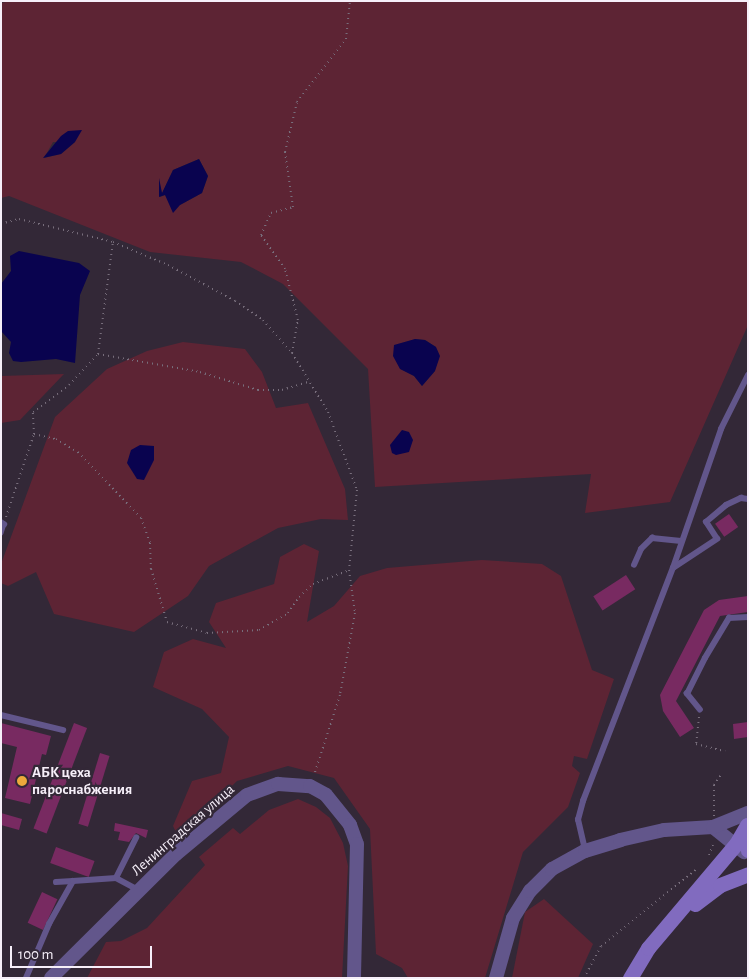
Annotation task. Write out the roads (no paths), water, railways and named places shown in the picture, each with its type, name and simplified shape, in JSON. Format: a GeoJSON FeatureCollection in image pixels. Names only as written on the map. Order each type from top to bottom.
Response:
{"type":"FeatureCollection","features":[{"type":"Feature","properties":{"kind":"main road"},"geometry":{"type":"LineString","coordinates":[[630,978],[648,948],[742,847],[748,825]]}},
{"type":"Feature","properties":{"kind":"main road"},"geometry":{"type":"LineString","coordinates":[[666,929],[706,894],[732,878],[748,874]]}},
{"type":"Feature","properties":{"kind":"street","name":"Ленинградская улица"},"geometry":{"type":"LineString","coordinates":[[51,978],[139,890],[248,795],[278,784],[310,786],[335,804],[350,826],[357,844],[354,978]]}},
{"type":"Feature","properties":{"kind":"street"},"geometry":{"type":"LineString","coordinates":[[496,978],[513,918],[530,891],[552,868],[586,851],[664,830],[713,828],[748,813]]}},
{"type":"Feature","properties":{"kind":"street"},"geometry":{"type":"LineString","coordinates":[[713,828],[742,847],[748,854]]}},
{"type":"Feature","properties":{"kind":"lane"},"geometry":{"type":"LineString","coordinates":[[586,851],[578,820],[583,801],[673,568],[721,429],[748,375]]}},
{"type":"Feature","properties":{"kind":"lane"},"geometry":{"type":"LineString","coordinates":[[673,568],[716,540],[706,522],[726,505],[741,498],[748,500]]}},
{"type":"Feature","properties":{"kind":"lane"},"geometry":{"type":"LineString","coordinates":[[1,533],[3,523]]}},
{"type":"Feature","properties":{"kind":"lane"},"geometry":{"type":"LineString","coordinates":[[634,565],[641,549],[652,538],[681,541]]}},
{"type":"Feature","properties":{"kind":"lane"},"geometry":{"type":"LineString","coordinates":[[700,710],[687,694],[705,658],[729,618],[748,617]]}},
{"type":"Feature","properties":{"kind":"lane"},"geometry":{"type":"LineString","coordinates":[[1,715],[63,730]]}},
{"type":"Feature","properties":{"kind":"lane"},"geometry":{"type":"LineString","coordinates":[[116,878],[136,838]]}},
{"type":"Feature","properties":{"kind":"lane"},"geometry":{"type":"LineString","coordinates":[[56,882],[116,878],[139,890]]}},
{"type":"Feature","properties":{"kind":"lane"},"geometry":{"type":"LineString","coordinates":[[26,978],[49,924],[73,881]]}},
{"type":"Feature","properties":{"kind":"place","name":"АБК цеха пароснабжения"},"geometry":{"type":"Point","coordinates":[22,781]}}]}
